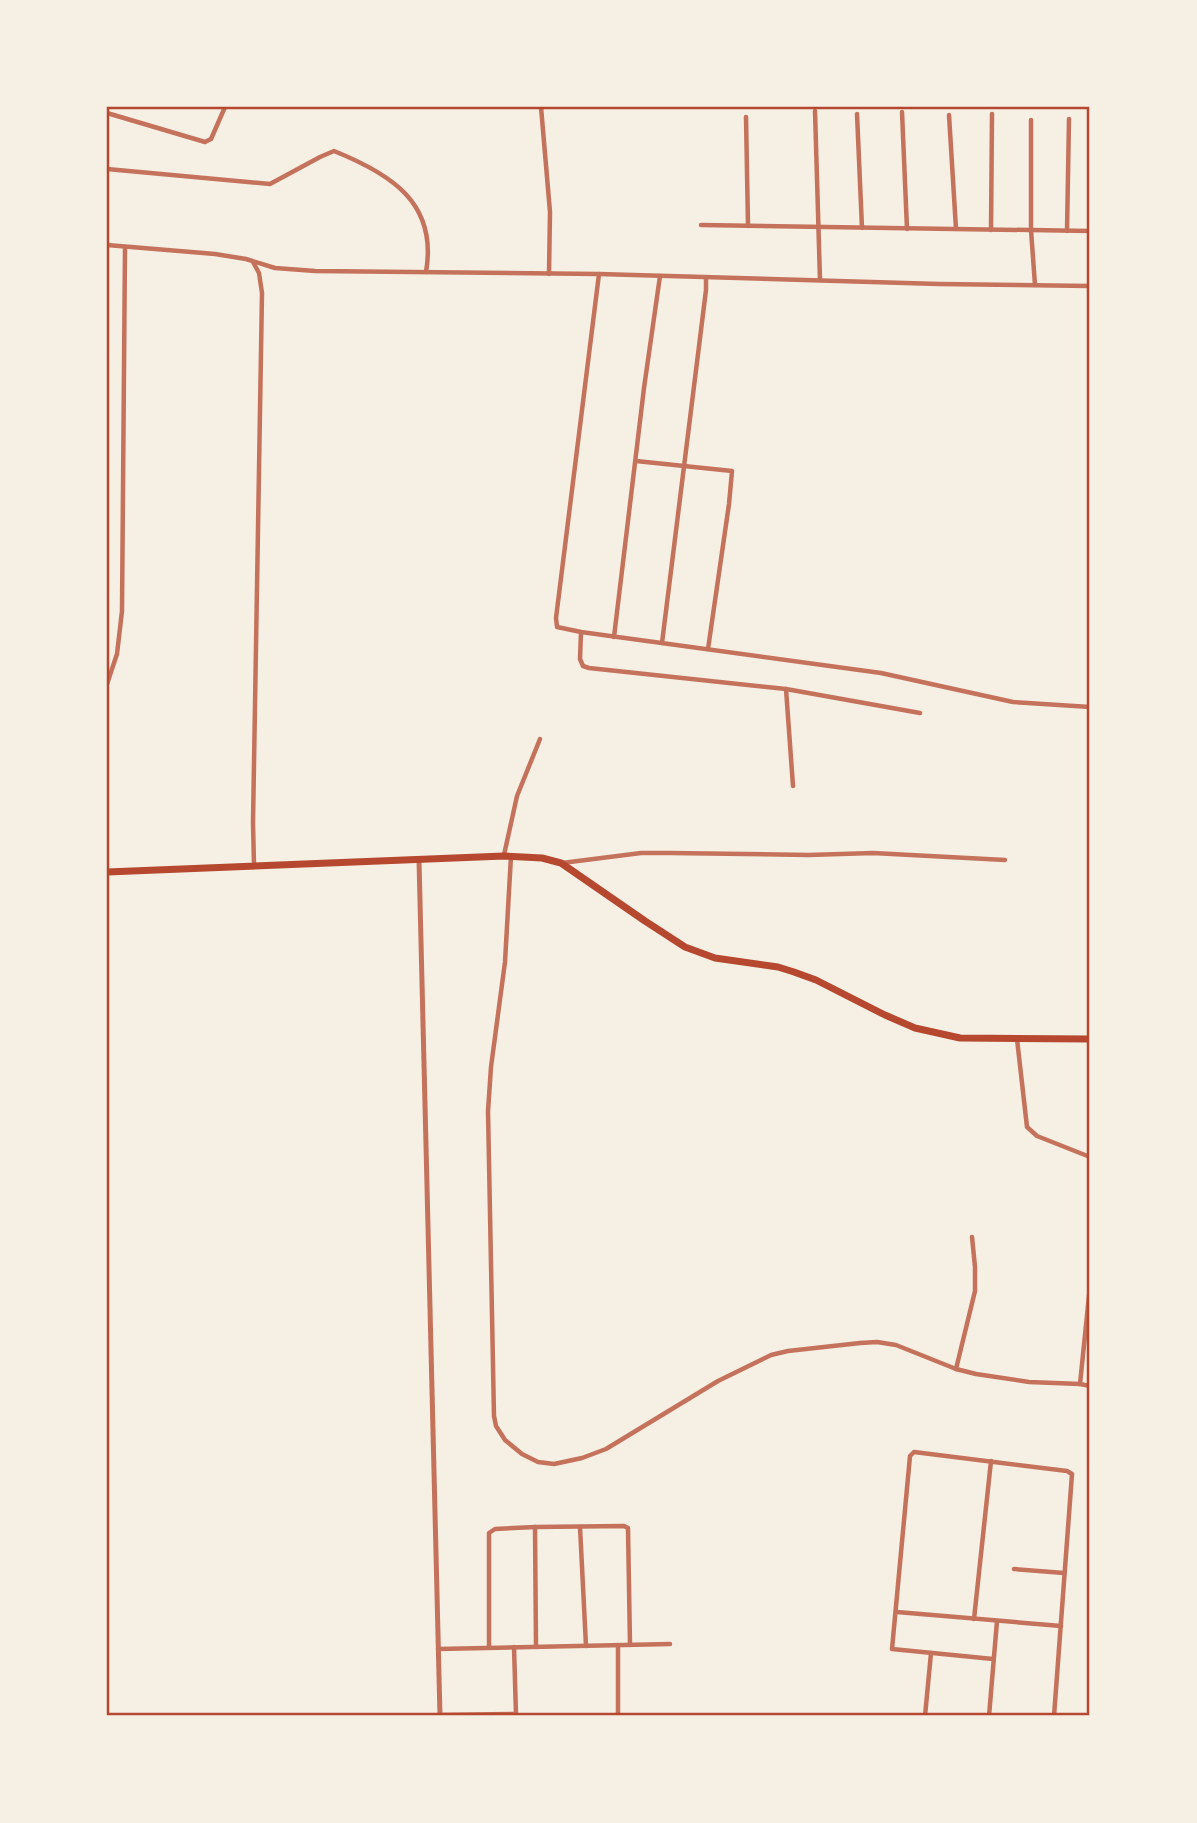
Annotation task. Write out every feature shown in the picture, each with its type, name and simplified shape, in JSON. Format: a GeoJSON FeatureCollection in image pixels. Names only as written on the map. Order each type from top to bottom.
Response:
{"type":"FeatureCollection","features":[{"type":"Feature","properties":{"kind":"highway"},"geometry":{"type":"LineString","coordinates":[[107,872],[508,856],[542,858],[561,863],[675,941],[704,955],[793,972],[816,980],[915,1028],[960,1038],[1090,1039]]}},
{"type":"Feature","properties":{"kind":"street"},"geometry":{"type":"LineString","coordinates":[[107,113],[205,142],[211,139],[225,107]]}},
{"type":"Feature","properties":{"kind":"street"},"geometry":{"type":"LineString","coordinates":[[541,107],[550,212],[549,274]]}},
{"type":"Feature","properties":{"kind":"street"},"geometry":{"type":"LineString","coordinates":[[815,111],[820,280]]}},
{"type":"Feature","properties":{"kind":"street"},"geometry":{"type":"LineString","coordinates":[[902,112],[907,229]]}},
{"type":"Feature","properties":{"kind":"street"},"geometry":{"type":"LineString","coordinates":[[857,114],[862,228]]}},
{"type":"Feature","properties":{"kind":"street"},"geometry":{"type":"LineString","coordinates":[[991,230],[992,114]]}},
{"type":"Feature","properties":{"kind":"street"},"geometry":{"type":"LineString","coordinates":[[949,115],[956,229]]}},
{"type":"Feature","properties":{"kind":"street"},"geometry":{"type":"LineString","coordinates":[[746,117],[748,226]]}},
{"type":"Feature","properties":{"kind":"street"},"geometry":{"type":"LineString","coordinates":[[1067,231],[1069,118]]}},
{"type":"Feature","properties":{"kind":"street"},"geometry":{"type":"LineString","coordinates":[[1031,120],[1031,230],[1035,285]]}},
{"type":"Feature","properties":{"kind":"street"},"geometry":{"type":"LineString","coordinates":[[107,169],[270,184],[334,151],[368,165],[411,198],[426,227],[426,272]]}},
{"type":"Feature","properties":{"kind":"street"},"geometry":{"type":"LineString","coordinates":[[701,225],[1090,231]]}},
{"type":"Feature","properties":{"kind":"street"},"geometry":{"type":"LineString","coordinates":[[107,245],[224,256],[282,269],[1090,286]]}},
{"type":"Feature","properties":{"kind":"street"},"geometry":{"type":"LineString","coordinates":[[107,684],[116,663],[122,611],[125,247]]}},
{"type":"Feature","properties":{"kind":"street"},"geometry":{"type":"LineString","coordinates":[[253,262],[260,273],[262,293],[254,865]]}},
{"type":"Feature","properties":{"kind":"street"},"geometry":{"type":"LineString","coordinates":[[599,274],[555,618],[557,627],[881,674],[1013,702],[1090,707]]}},
{"type":"Feature","properties":{"kind":"street"},"geometry":{"type":"LineString","coordinates":[[614,637],[660,276]]}},
{"type":"Feature","properties":{"kind":"street"},"geometry":{"type":"LineString","coordinates":[[662,643],[706,277]]}},
{"type":"Feature","properties":{"kind":"street"},"geometry":{"type":"LineString","coordinates":[[636,461],[732,471],[708,649]]}},
{"type":"Feature","properties":{"kind":"street"},"geometry":{"type":"LineString","coordinates":[[582,632],[580,659],[586,667],[786,690],[920,713]]}},
{"type":"Feature","properties":{"kind":"street"},"geometry":{"type":"LineString","coordinates":[[786,690],[793,786]]}},
{"type":"Feature","properties":{"kind":"street"},"geometry":{"type":"LineString","coordinates":[[540,739],[517,796],[508,856],[505,962],[488,1111],[494,1416],[496,1426],[505,1440],[522,1454],[538,1462],[554,1464],[582,1458],[606,1449],[719,1381],[771,1355],[860,1343],[888,1343],[956,1369],[1029,1382],[1090,1386]]}},
{"type":"Feature","properties":{"kind":"street"},"geometry":{"type":"LineString","coordinates":[[561,863],[641,853],[873,853],[1005,860]]}},
{"type":"Feature","properties":{"kind":"street"},"geometry":{"type":"LineString","coordinates":[[419,860],[440,1716],[517,1715],[514,1647]]}},
{"type":"Feature","properties":{"kind":"street"},"geometry":{"type":"LineString","coordinates":[[1017,1039],[1026,1122],[1030,1131],[1090,1157]]}},
{"type":"Feature","properties":{"kind":"street"},"geometry":{"type":"LineString","coordinates":[[956,1369],[975,1291],[972,1237]]}},
{"type":"Feature","properties":{"kind":"street"},"geometry":{"type":"LineString","coordinates":[[1080,1384],[1090,1286]]}},
{"type":"Feature","properties":{"kind":"street"},"geometry":{"type":"LineString","coordinates":[[993,1659],[892,1649],[911,1454],[916,1452],[1071,1473],[1054,1716]]}},
{"type":"Feature","properties":{"kind":"street"},"geometry":{"type":"LineString","coordinates":[[974,1619],[991,1461]]}},
{"type":"Feature","properties":{"kind":"street"},"geometry":{"type":"LineString","coordinates":[[489,1647],[489,1533],[495,1529],[535,1527],[628,1528],[630,1645]]}},
{"type":"Feature","properties":{"kind":"street"},"geometry":{"type":"LineString","coordinates":[[535,1527],[536,1647]]}},
{"type":"Feature","properties":{"kind":"street"},"geometry":{"type":"LineString","coordinates":[[580,1527],[586,1646]]}},
{"type":"Feature","properties":{"kind":"street"},"geometry":{"type":"LineString","coordinates":[[1014,1569],[1064,1573]]}},
{"type":"Feature","properties":{"kind":"street"},"geometry":{"type":"LineString","coordinates":[[897,1612],[1061,1626]]}},
{"type":"Feature","properties":{"kind":"street"},"geometry":{"type":"LineString","coordinates":[[989,1716],[997,1621]]}},
{"type":"Feature","properties":{"kind":"street"},"geometry":{"type":"LineString","coordinates":[[438,1649],[670,1644]]}},
{"type":"Feature","properties":{"kind":"street"},"geometry":{"type":"LineString","coordinates":[[618,1645],[618,1716]]}},
{"type":"Feature","properties":{"kind":"street"},"geometry":{"type":"LineString","coordinates":[[925,1716],[931,1653]]}}]}
